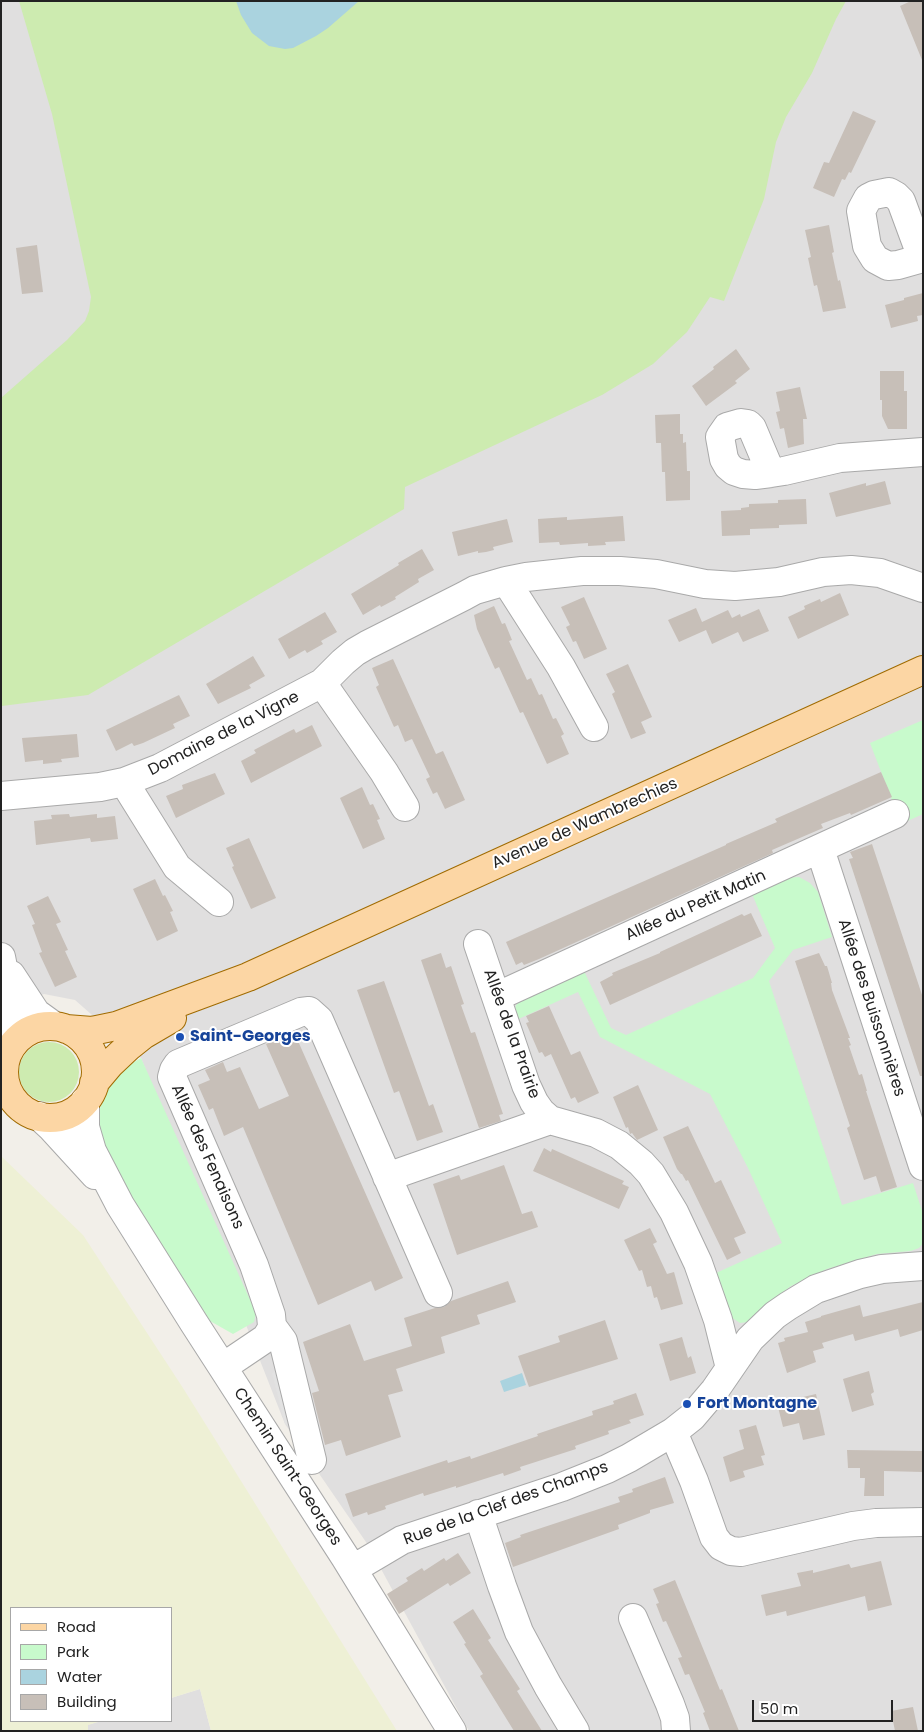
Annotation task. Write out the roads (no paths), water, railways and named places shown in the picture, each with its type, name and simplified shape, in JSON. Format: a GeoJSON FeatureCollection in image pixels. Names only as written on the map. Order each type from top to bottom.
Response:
{"type":"FeatureCollection","features":[{"type":"Feature","properties":{"kind":"main road","name":"Avenue de Wambrechies"},"geometry":{"type":"LineString","coordinates":[[60,1027],[92,1031],[116,1026],[248,976],[923,670]]}},
{"type":"Feature","properties":{"kind":"main road","name":"Avenue de Wambrechies"},"geometry":{"type":"LineString","coordinates":[[90,1092],[116,1058],[143,1035],[248,976]]}},
{"type":"Feature","properties":{"kind":"main road"},"geometry":{"type":"LineString","coordinates":[[42,1026],[60,1027],[80,1037],[90,1050],[96,1066],[90,1092],[76,1110],[64,1115],[52,1118],[22,1113],[6,1087],[4,1074],[6,1057],[21,1036],[31,1030],[42,1026]]}},
{"type":"Feature","properties":{"kind":"street"},"geometry":{"type":"LineString","coordinates":[[771,473],[840,458],[923,452]]}},
{"type":"Feature","properties":{"kind":"street","name":"Domaine de la Vigne"},"geometry":{"type":"LineString","coordinates":[[1,796],[87,788],[124,782],[160,768],[322,684],[355,652],[469,593],[506,581],[526,577],[582,572],[620,571],[656,574],[705,584],[735,586],[772,583],[823,572],[851,570],[880,573],[923,588]]}},
{"type":"Feature","properties":{"kind":"street"},"geometry":{"type":"LineString","coordinates":[[506,581],[561,667],[594,727]]}},
{"type":"Feature","properties":{"kind":"street"},"geometry":{"type":"LineString","coordinates":[[322,684],[384,772],[405,807]]}},
{"type":"Feature","properties":{"kind":"street"},"geometry":{"type":"LineString","coordinates":[[124,782],[177,867],[219,902]]}},
{"type":"Feature","properties":{"kind":"street","name":"Allée du Petit Matin"},"geometry":{"type":"LineString","coordinates":[[496,996],[895,814]]}},
{"type":"Feature","properties":{"kind":"street","name":"Allée des Buissonnières"},"geometry":{"type":"LineString","coordinates":[[820,849],[923,1166]]}},
{"type":"Feature","properties":{"kind":"street","name":"Allée de la Prairie"},"geometry":{"type":"LineString","coordinates":[[478,944],[526,1086],[541,1112],[550,1120]]}},
{"type":"Feature","properties":{"kind":"street"},"geometry":{"type":"LineString","coordinates":[[1,957],[32,1008],[39,1016],[60,1027]]}},
{"type":"Feature","properties":{"kind":"street"},"geometry":{"type":"LineString","coordinates":[[1,957],[13,1018],[6,1057]]}},
{"type":"Feature","properties":{"kind":"street","name":"Allée des Fenaisons"},"geometry":{"type":"LineString","coordinates":[[272,1326],[271,1315],[254,1265],[172,1077],[178,1064],[301,1012],[309,1011],[319,1020],[438,1293]]}},
{"type":"Feature","properties":{"kind":"street","name":"Chemin Saint-Georges"},"geometry":{"type":"LineString","coordinates":[[90,1092],[85,1127],[92,1151],[120,1205],[353,1569],[452,1731]]}},
{"type":"Feature","properties":{"kind":"street","name":"Chemin Saint-Georges"},"geometry":{"type":"LineString","coordinates":[[22,1113],[57,1134],[120,1205]]}},
{"type":"Feature","properties":{"kind":"street"},"geometry":{"type":"LineString","coordinates":[[387,1177],[550,1120],[596,1133],[619,1145],[641,1162],[651,1174],[674,1212],[698,1263],[717,1318],[730,1368]]}},
{"type":"Feature","properties":{"kind":"street","name":"Rue de la Clef des Champs"},"geometry":{"type":"LineString","coordinates":[[353,1569],[402,1540],[587,1478],[629,1458],[673,1432],[692,1417],[750,1339],[788,1306],[831,1283],[863,1273],[891,1268],[923,1266]]}},
{"type":"Feature","properties":{"kind":"street"},"geometry":{"type":"LineString","coordinates":[[223,1367],[266,1338],[272,1330],[272,1326]]}},
{"type":"Feature","properties":{"kind":"street","name":"Chemin Saint-Georges"},"geometry":{"type":"LineString","coordinates":[[272,1326],[283,1341],[312,1460]]}},
{"type":"Feature","properties":{"kind":"street"},"geometry":{"type":"LineString","coordinates":[[673,1432],[694,1481],[714,1536],[722,1546],[731,1551],[741,1552],[853,1526],[876,1523],[923,1522]]}},
{"type":"Feature","properties":{"kind":"street"},"geometry":{"type":"LineString","coordinates":[[478,1514],[519,1632],[574,1731]]}},
{"type":"Feature","properties":{"kind":"street"},"geometry":{"type":"LineString","coordinates":[[633,1618],[670,1704],[675,1718],[676,1731]]}},
{"type":"Feature","properties":{"kind":"water"},"geometry":{"type":"Polygon","coordinates":[[[236,1],[359,1],[316,36],[293,48],[285,49],[269,46],[252,33],[241,15],[236,1]]]}},
{"type":"Feature","properties":{"kind":"water"},"geometry":{"type":"Polygon","coordinates":[[[522,1373],[526,1385],[504,1392],[500,1381],[522,1373]]]}},
{"type":"Feature","properties":{"kind":"place","name":"Saint-Georges"},"geometry":{"type":"Point","coordinates":[180,1037]}},
{"type":"Feature","properties":{"kind":"place","name":"Fort Montagne"},"geometry":{"type":"Point","coordinates":[687,1404]}}]}
